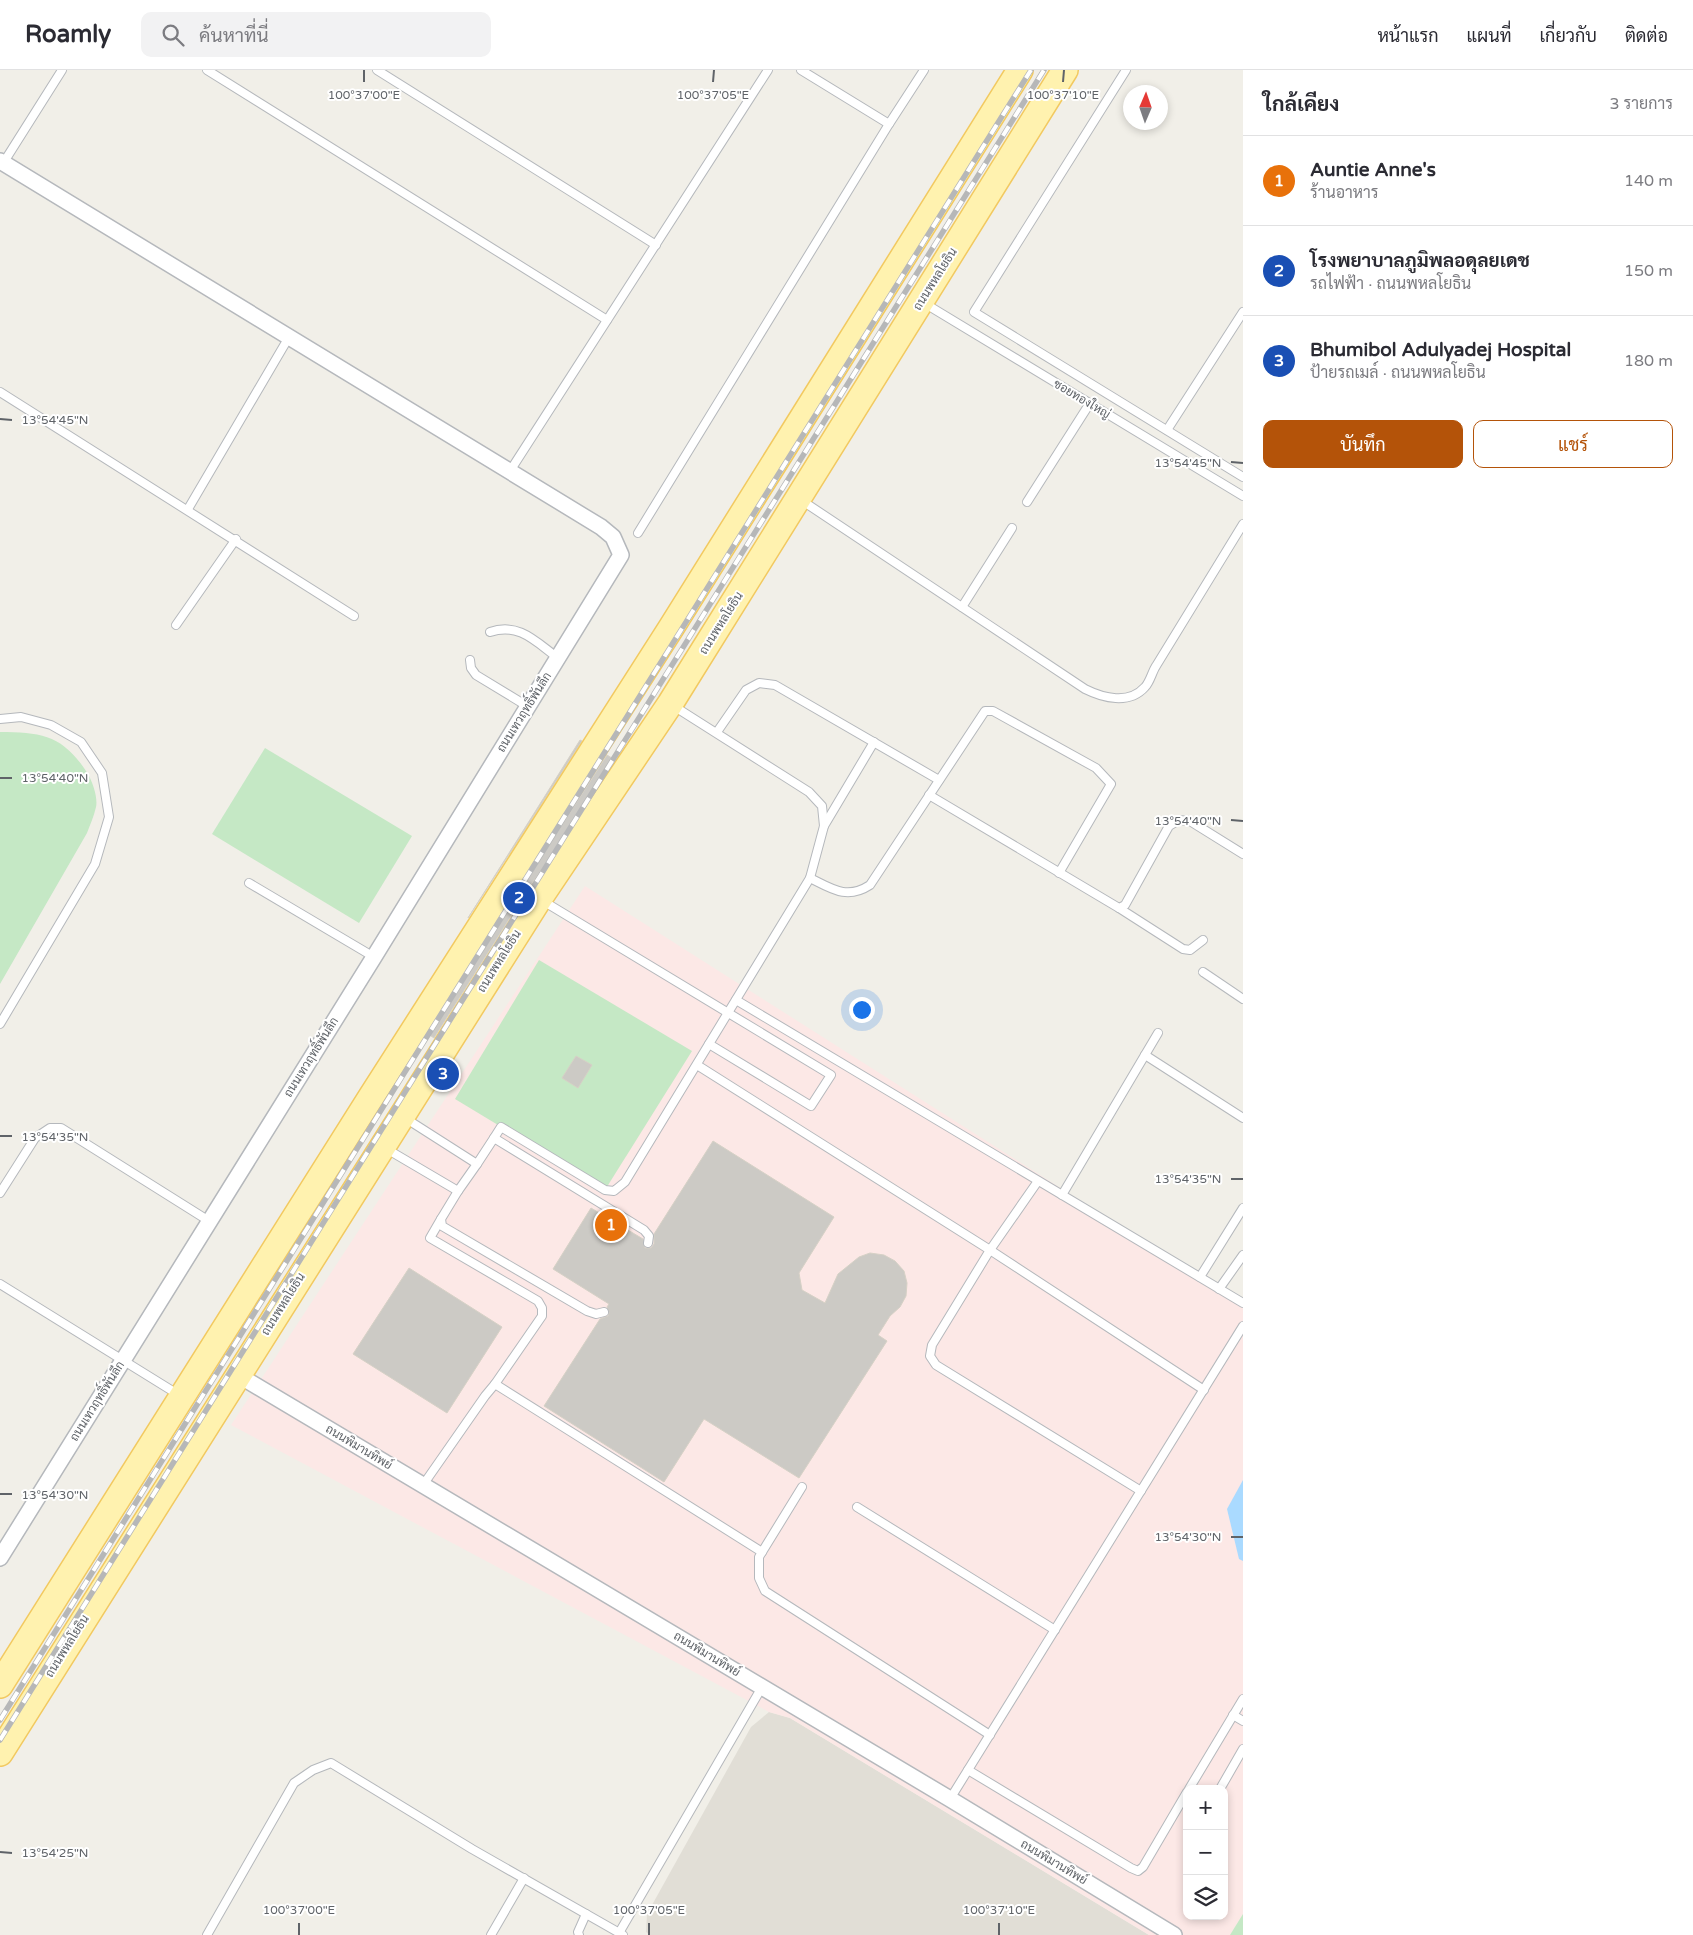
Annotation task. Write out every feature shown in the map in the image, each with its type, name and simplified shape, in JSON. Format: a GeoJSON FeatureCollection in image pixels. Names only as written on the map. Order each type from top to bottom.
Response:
{"type":"FeatureCollection","features":[{"type":"Feature","properties":{"kind":"main road"},"geometry":{"type":"LineString","coordinates":[[0,1685],[671,628],[1020,70]]}},
{"type":"Feature","properties":{"kind":"main road","name":"ถนนพหลโยธิน"},"geometry":{"type":"LineString","coordinates":[[0,1753],[539,899],[670,704],[1065,70]]}},
{"type":"Feature","properties":{"kind":"main road"},"geometry":{"type":"LineString","coordinates":[[371,1098],[402,1116]]}},
{"type":"Feature","properties":{"kind":"main road"},"geometry":{"type":"LineString","coordinates":[[182,1396],[213,1415]]}},
{"type":"Feature","properties":{"kind":"street"},"geometry":{"type":"LineString","coordinates":[[1,164],[510,471]]}},
{"type":"Feature","properties":{"kind":"street","name":"ถนนเทวฤทธิ์พันลึก"},"geometry":{"type":"LineString","coordinates":[[0,1558],[374,958],[620,555],[613,537],[601,527],[510,471]]}},
{"type":"Feature","properties":{"kind":"street","name":"ถนนพิมานทิพย์"},"geometry":{"type":"LineString","coordinates":[[238,1375],[950,1799],[1174,1935]]}},
{"type":"Feature","properties":{"kind":"lane"},"geometry":{"type":"LineString","coordinates":[[1,164],[62,70]]}},
{"type":"Feature","properties":{"kind":"lane"},"geometry":{"type":"LineString","coordinates":[[206,70],[607,320]]}},
{"type":"Feature","properties":{"kind":"lane"},"geometry":{"type":"LineString","coordinates":[[377,70],[656,244]]}},
{"type":"Feature","properties":{"kind":"lane"},"geometry":{"type":"LineString","coordinates":[[510,471],[768,70]]}},
{"type":"Feature","properties":{"kind":"lane"},"geometry":{"type":"LineString","coordinates":[[801,70],[888,124]]}},
{"type":"Feature","properties":{"kind":"lane"},"geometry":{"type":"LineString","coordinates":[[638,533],[888,124],[924,70]]}},
{"type":"Feature","properties":{"kind":"lane"},"geometry":{"type":"LineString","coordinates":[[1126,70],[974,312],[1243,477]]}},
{"type":"Feature","properties":{"kind":"lane","name":"ซอยทองใหญ่"},"geometry":{"type":"LineString","coordinates":[[921,301],[1243,496]]}},
{"type":"Feature","properties":{"kind":"lane"},"geometry":{"type":"LineString","coordinates":[[1167,430],[1243,312]]}},
{"type":"Feature","properties":{"kind":"lane"},"geometry":{"type":"LineString","coordinates":[[188,509],[289,337]]}},
{"type":"Feature","properties":{"kind":"lane"},"geometry":{"type":"LineString","coordinates":[[1,395],[236,539],[354,616]]}},
{"type":"Feature","properties":{"kind":"lane"},"geometry":{"type":"LineString","coordinates":[[1027,502],[1090,403]]}},
{"type":"Feature","properties":{"kind":"lane"},"geometry":{"type":"LineString","coordinates":[[799,498],[1085,689],[1102,697],[1115,699],[1132,695],[1145,688],[1156,666],[1243,524]]}},
{"type":"Feature","properties":{"kind":"lane"},"geometry":{"type":"LineString","coordinates":[[962,607],[1012,528]]}},
{"type":"Feature","properties":{"kind":"lane"},"geometry":{"type":"LineString","coordinates":[[176,625],[236,539]]}},
{"type":"Feature","properties":{"kind":"lane"},"geometry":{"type":"LineString","coordinates":[[490,632],[503,627],[522,632],[558,658]]}},
{"type":"Feature","properties":{"kind":"lane"},"geometry":{"type":"LineString","coordinates":[[470,660],[471,668],[476,675],[527,706]]}},
{"type":"Feature","properties":{"kind":"lane"},"geometry":{"type":"LineString","coordinates":[[717,732],[746,690],[759,683],[775,685],[940,780]]}},
{"type":"Feature","properties":{"kind":"lane"},"geometry":{"type":"LineString","coordinates":[[670,704],[809,792],[822,806],[824,826]]}},
{"type":"Feature","properties":{"kind":"lane"},"geometry":{"type":"LineString","coordinates":[[810,878],[836,891],[858,892],[870,884],[985,711],[993,711],[1096,768],[1111,784],[1059,873]]}},
{"type":"Feature","properties":{"kind":"lane"},"geometry":{"type":"LineString","coordinates":[[0,719],[21,717],[51,725],[81,742],[102,773],[109,817],[95,864],[0,1024]]}},
{"type":"Feature","properties":{"kind":"lane"},"geometry":{"type":"LineString","coordinates":[[423,1485],[542,1316],[542,1308],[538,1301],[430,1238],[441,1219],[501,1127],[605,1190],[614,1191],[625,1182],[698,1065],[810,878],[824,826],[874,742]]}},
{"type":"Feature","properties":{"kind":"lane"},"geometry":{"type":"LineString","coordinates":[[929,795],[1119,908],[1183,949],[1190,950],[1203,940]]}},
{"type":"Feature","properties":{"kind":"lane"},"geometry":{"type":"LineString","coordinates":[[1119,908],[1125,905],[1169,826],[1179,820],[1190,821],[1243,854]]}},
{"type":"Feature","properties":{"kind":"lane"},"geometry":{"type":"LineString","coordinates":[[249,883],[374,958]]}},
{"type":"Feature","properties":{"kind":"lane"},"geometry":{"type":"LineString","coordinates":[[539,899],[831,1075],[811,1106],[710,1044]]}},
{"type":"Feature","properties":{"kind":"lane"},"geometry":{"type":"LineString","coordinates":[[1203,972],[1243,999]]}},
{"type":"Feature","properties":{"kind":"lane"},"geometry":{"type":"LineString","coordinates":[[736,1000],[1243,1303]]}},
{"type":"Feature","properties":{"kind":"lane"},"geometry":{"type":"LineString","coordinates":[[1062,1195],[1158,1033]]}},
{"type":"Feature","properties":{"kind":"lane"},"geometry":{"type":"LineString","coordinates":[[1145,1055],[1243,1118]]}},
{"type":"Feature","properties":{"kind":"lane"},"geometry":{"type":"LineString","coordinates":[[698,1065],[990,1250],[1204,1390]]}},
{"type":"Feature","properties":{"kind":"lane"},"geometry":{"type":"LineString","coordinates":[[402,1116],[476,1164]]}},
{"type":"Feature","properties":{"kind":"lane"},"geometry":{"type":"LineString","coordinates":[[0,1194],[35,1138],[50,1128],[61,1128],[209,1221]]}},
{"type":"Feature","properties":{"kind":"lane"},"geometry":{"type":"LineString","coordinates":[[494,1138],[644,1230],[649,1236],[648,1243]]}},
{"type":"Feature","properties":{"kind":"lane"},"geometry":{"type":"LineString","coordinates":[[382,1147],[458,1191]]}},
{"type":"Feature","properties":{"kind":"lane"},"geometry":{"type":"LineString","coordinates":[[1038,1181],[990,1250],[932,1345],[930,1356],[936,1365],[1141,1491]]}},
{"type":"Feature","properties":{"kind":"lane"},"geometry":{"type":"LineString","coordinates":[[1200,1277],[1243,1208]]}},
{"type":"Feature","properties":{"kind":"lane"},"geometry":{"type":"LineString","coordinates":[[441,1219],[442,1226],[586,1311],[596,1314],[604,1312]]}},
{"type":"Feature","properties":{"kind":"lane"},"geometry":{"type":"LineString","coordinates":[[1219,1289],[1243,1256]]}},
{"type":"Feature","properties":{"kind":"lane"},"geometry":{"type":"LineString","coordinates":[[0,1284],[182,1396]]}},
{"type":"Feature","properties":{"kind":"lane"},"geometry":{"type":"LineString","coordinates":[[950,1799],[1243,1326]]}},
{"type":"Feature","properties":{"kind":"lane"},"geometry":{"type":"LineString","coordinates":[[495,1384],[762,1552]]}},
{"type":"Feature","properties":{"kind":"lane"},"geometry":{"type":"LineString","coordinates":[[802,1487],[759,1557],[759,1578],[765,1591],[990,1735]]}},
{"type":"Feature","properties":{"kind":"lane"},"geometry":{"type":"LineString","coordinates":[[857,1507],[1055,1630]]}},
{"type":"Feature","properties":{"kind":"lane"},"geometry":{"type":"LineString","coordinates":[[207,1935],[294,1783],[313,1770],[331,1763],[621,1934],[762,1687]]}},
{"type":"Feature","properties":{"kind":"lane"},"geometry":{"type":"LineString","coordinates":[[1192,1785],[1243,1699]]}},
{"type":"Feature","properties":{"kind":"lane"},"geometry":{"type":"LineString","coordinates":[[1233,1715],[1243,1722]]}},
{"type":"Feature","properties":{"kind":"lane"},"geometry":{"type":"LineString","coordinates":[[1222,1785],[1243,1749]]}},
{"type":"Feature","properties":{"kind":"lane"},"geometry":{"type":"LineString","coordinates":[[968,1770],[1131,1868],[1138,1870],[1143,1867],[1183,1800]]}},
{"type":"Feature","properties":{"kind":"lane"},"geometry":{"type":"LineString","coordinates":[[491,1935],[524,1878]]}},
{"type":"Feature","properties":{"kind":"lane"},"geometry":{"type":"LineString","coordinates":[[579,1935],[578,1932],[586,1914]]}},
{"type":"Feature","properties":{"kind":"shaded area"},"geometry":{"type":"Polygon","coordinates":[[[585,886],[1243,1304],[1243,1914],[1230,1935],[1149,1935],[790,1718],[769,1712],[231,1425],[585,886]]]}},
{"type":"Feature","properties":{"kind":"shaded area"},"geometry":{"type":"Polygon","coordinates":[[[769,1712],[790,1718],[1149,1935],[650,1935],[646,1932],[647,1914],[751,1727],[769,1712]]]}},
{"type":"Feature","properties":{"kind":"green space"},"geometry":{"type":"Polygon","coordinates":[[[0,732],[40,735],[61,744],[79,761],[88,774],[95,790],[96,803],[87,833],[0,984],[0,732]]]}},
{"type":"Feature","properties":{"kind":"green space"},"geometry":{"type":"Polygon","coordinates":[[[265,748],[412,836],[359,923],[212,834],[265,748]]]}},
{"type":"Feature","properties":{"kind":"green space"},"geometry":{"type":"Polygon","coordinates":[[[539,960],[692,1051],[605,1190],[455,1099],[539,960]]]}},
{"type":"Feature","properties":{"kind":"green space"},"geometry":{"type":"Polygon","coordinates":[[[1243,1914],[1243,1935],[1230,1935],[1243,1914]]]}},
{"type":"Feature","properties":{"kind":"water"},"geometry":{"type":"Polygon","coordinates":[[[1243,1480],[1243,1561],[1239,1559],[1227,1509],[1243,1480]]]}},
{"type":"Feature","properties":{"kind":"building"},"geometry":{"type":"Polygon","coordinates":[[[580,740],[582,741],[468,918],[533,815],[580,740]]]}},
{"type":"Feature","properties":{"kind":"building"},"geometry":{"type":"Polygon","coordinates":[[[607,755],[615,760],[527,891],[434,1038],[428,1034],[607,755]]]}},
{"type":"Feature","properties":{"kind":"building"},"geometry":{"type":"Polygon","coordinates":[[[576,1056],[592,1065],[578,1088],[562,1078],[576,1056]]]}},
{"type":"Feature","properties":{"kind":"building"},"geometry":{"type":"Polygon","coordinates":[[[713,1141],[834,1217],[799,1273],[802,1290],[825,1303],[838,1274],[859,1257],[870,1253],[884,1255],[895,1261],[904,1271],[907,1283],[906,1296],[900,1307],[890,1316],[878,1335],[887,1341],[799,1478],[704,1419],[664,1482],[544,1406],[600,1319],[608,1316],[609,1313],[607,1307],[609,1304],[553,1269],[591,1208],[643,1239],[645,1248],[651,1248],[654,1244],[654,1234],[713,1141]]]}},
{"type":"Feature","properties":{"kind":"building"},"geometry":{"type":"Polygon","coordinates":[[[409,1268],[502,1327],[447,1413],[353,1354],[409,1268]]]}},
{"type":"Feature","properties":{"kind":"railway"},"geometry":{"type":"LineString","coordinates":[[0,1720],[1031,70]]}},
{"type":"Feature","properties":{"kind":"railway"},"geometry":{"type":"LineString","coordinates":[[0,1740],[1044,70]]}},
{"type":"Feature","properties":{"kind":"place","name":"โรงพยาบาลภูมิพลอดุลยเดช"},"geometry":{"type":"Point","coordinates":[519,898]}},
{"type":"Feature","properties":{"kind":"place","name":"Bhumibol Adulyadej Hospital"},"geometry":{"type":"Point","coordinates":[443,1074]}},
{"type":"Feature","properties":{"kind":"place","name":"Auntie Anne's"},"geometry":{"type":"Point","coordinates":[611,1225]}}]}
